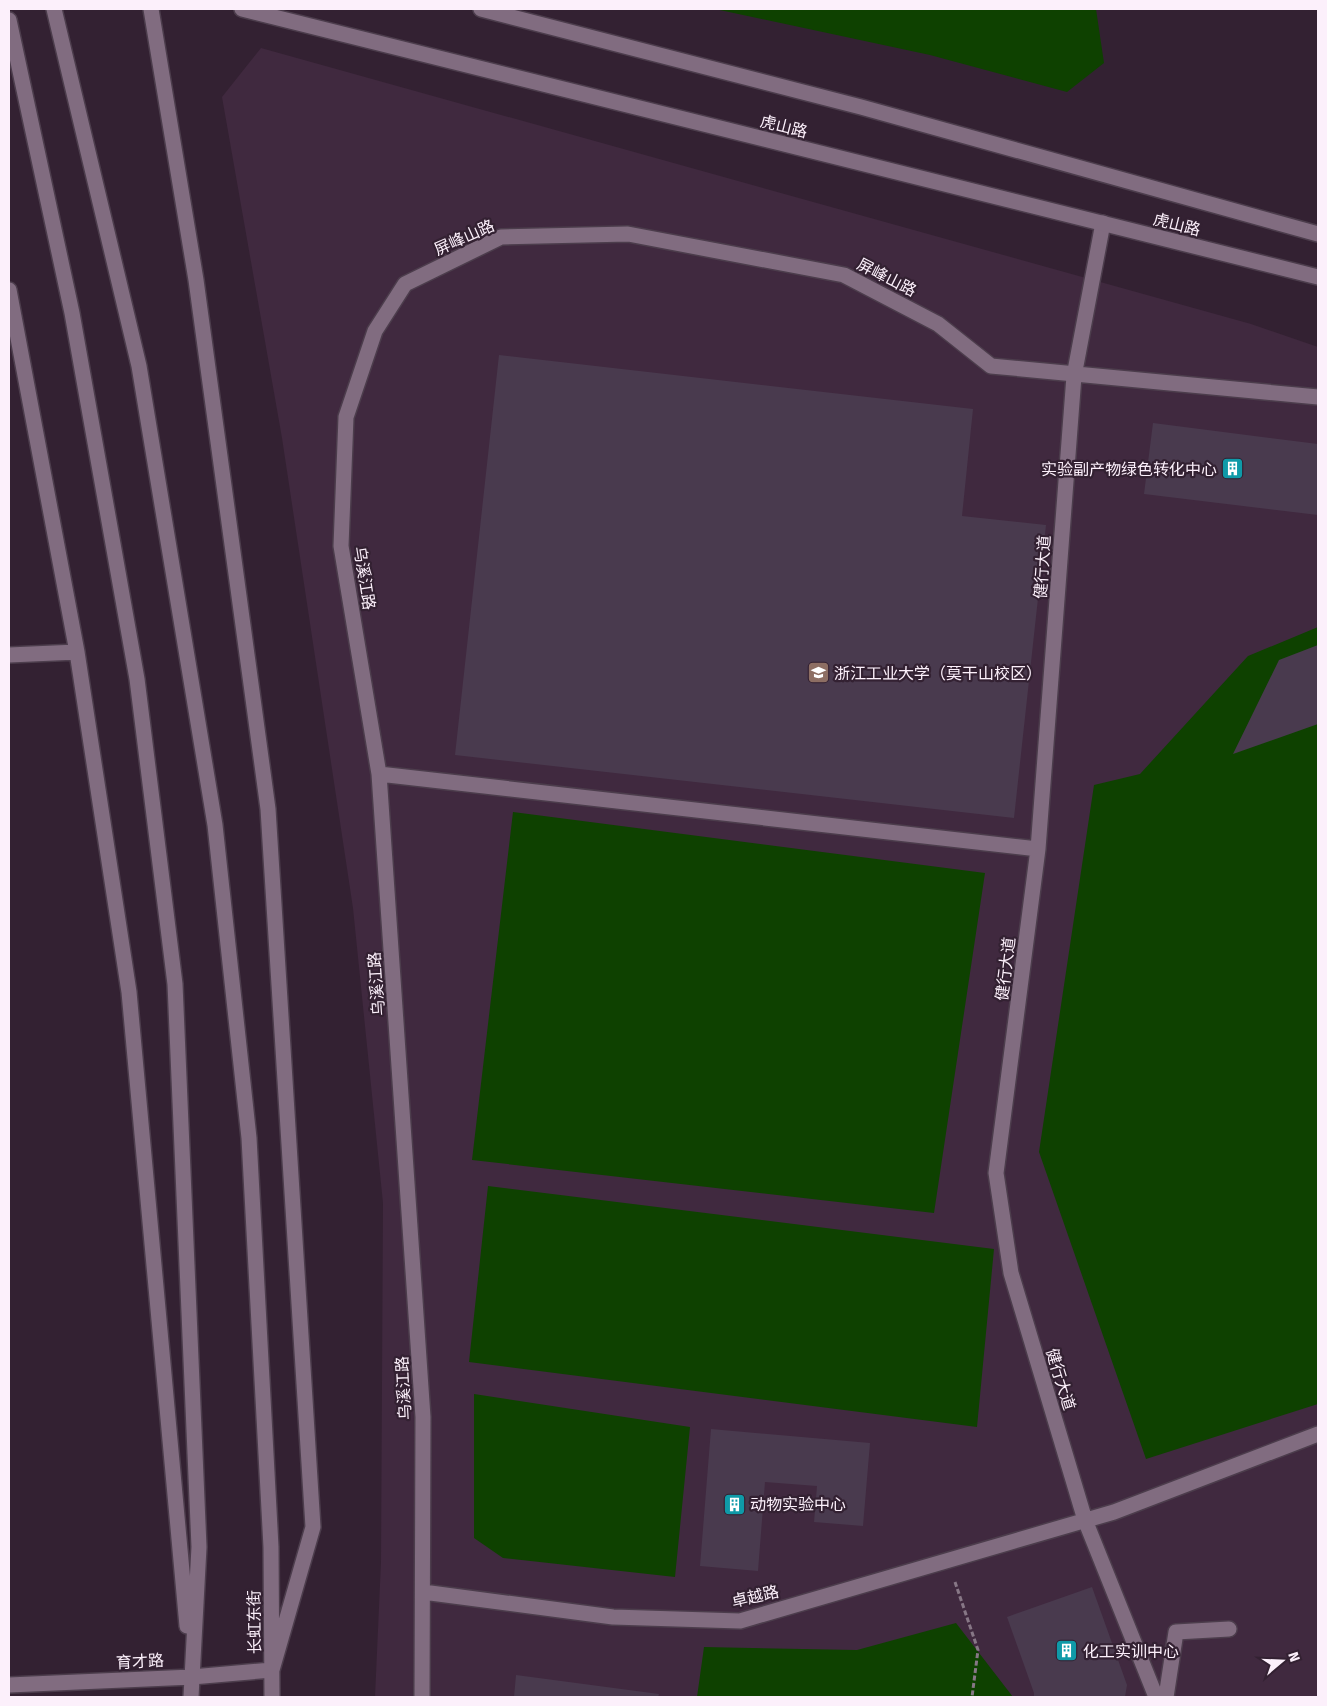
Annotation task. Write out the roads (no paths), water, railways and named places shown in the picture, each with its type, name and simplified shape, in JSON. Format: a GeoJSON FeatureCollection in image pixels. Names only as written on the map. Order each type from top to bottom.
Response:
{"type":"FeatureCollection","features":[{"type":"Feature","properties":{"kind":"main road","name":"长虹东街"},"geometry":{"type":"LineString","coordinates":[[54,9],[139,366],[215,825],[249,1138],[271,1546],[272,1697]]}},
{"type":"Feature","properties":{"kind":"main road"},"geometry":{"type":"LineString","coordinates":[[151,9],[196,280],[268,809],[313,1527],[272,1670]]}},
{"type":"Feature","properties":{"kind":"main road","name":"虎山路"},"geometry":{"type":"LineString","coordinates":[[242,9],[1318,277]]}},
{"type":"Feature","properties":{"kind":"main road","name":"虎山路"},"geometry":{"type":"LineString","coordinates":[[481,9],[861,107],[1318,234]]}},
{"type":"Feature","properties":{"kind":"main road"},"geometry":{"type":"LineString","coordinates":[[9,20],[72,313],[137,679],[175,984],[199,1547],[191,1697]]}},
{"type":"Feature","properties":{"kind":"main road","name":"健行大道"},"geometry":{"type":"LineString","coordinates":[[1103,223],[1074,376],[1038,849],[996,1173],[1011,1274],[1085,1520],[1156,1697]]}},
{"type":"Feature","properties":{"kind":"main road","name":"屏峰山路"},"geometry":{"type":"LineString","coordinates":[[404,284],[501,237],[628,234],[844,274],[938,324],[991,366],[1074,376],[1318,397]]}},
{"type":"Feature","properties":{"kind":"main road","name":"乌溪江路"},"geometry":{"type":"LineString","coordinates":[[404,284],[374,330],[346,417],[341,546],[379,774],[423,1417],[422,1697]]}},
{"type":"Feature","properties":{"kind":"main road"},"geometry":{"type":"LineString","coordinates":[[9,290],[77,652],[129,992],[165,1401],[192,1677]]}},
{"type":"Feature","properties":{"kind":"main road"},"geometry":{"type":"LineString","coordinates":[[9,655],[77,652]]}},
{"type":"Feature","properties":{"kind":"main road"},"geometry":{"type":"LineString","coordinates":[[379,774],[1038,849]]}},
{"type":"Feature","properties":{"kind":"main road","name":"卓越路"},"geometry":{"type":"LineString","coordinates":[[422,1592],[613,1617],[740,1621],[1114,1512],[1318,1434]]}},
{"type":"Feature","properties":{"kind":"main road"},"geometry":{"type":"LineString","coordinates":[[1166,1697],[1176,1632],[1229,1629]]}},
{"type":"Feature","properties":{"kind":"main road","name":"育才路"},"geometry":{"type":"LineString","coordinates":[[9,1685],[192,1677],[272,1670]]}},
{"type":"Feature","properties":{"kind":"place","name":"实验副产物绿色转化中心"},"geometry":{"type":"Point","coordinates":[1233,469]}},
{"type":"Feature","properties":{"kind":"place","name":"浙江工业大学（莫干山校区）"},"geometry":{"type":"Point","coordinates":[818,673]}},
{"type":"Feature","properties":{"kind":"place","name":"动物实验中心"},"geometry":{"type":"Point","coordinates":[734,1504]}},
{"type":"Feature","properties":{"kind":"place","name":"化工实训中心"},"geometry":{"type":"Point","coordinates":[1067,1651]}}]}
